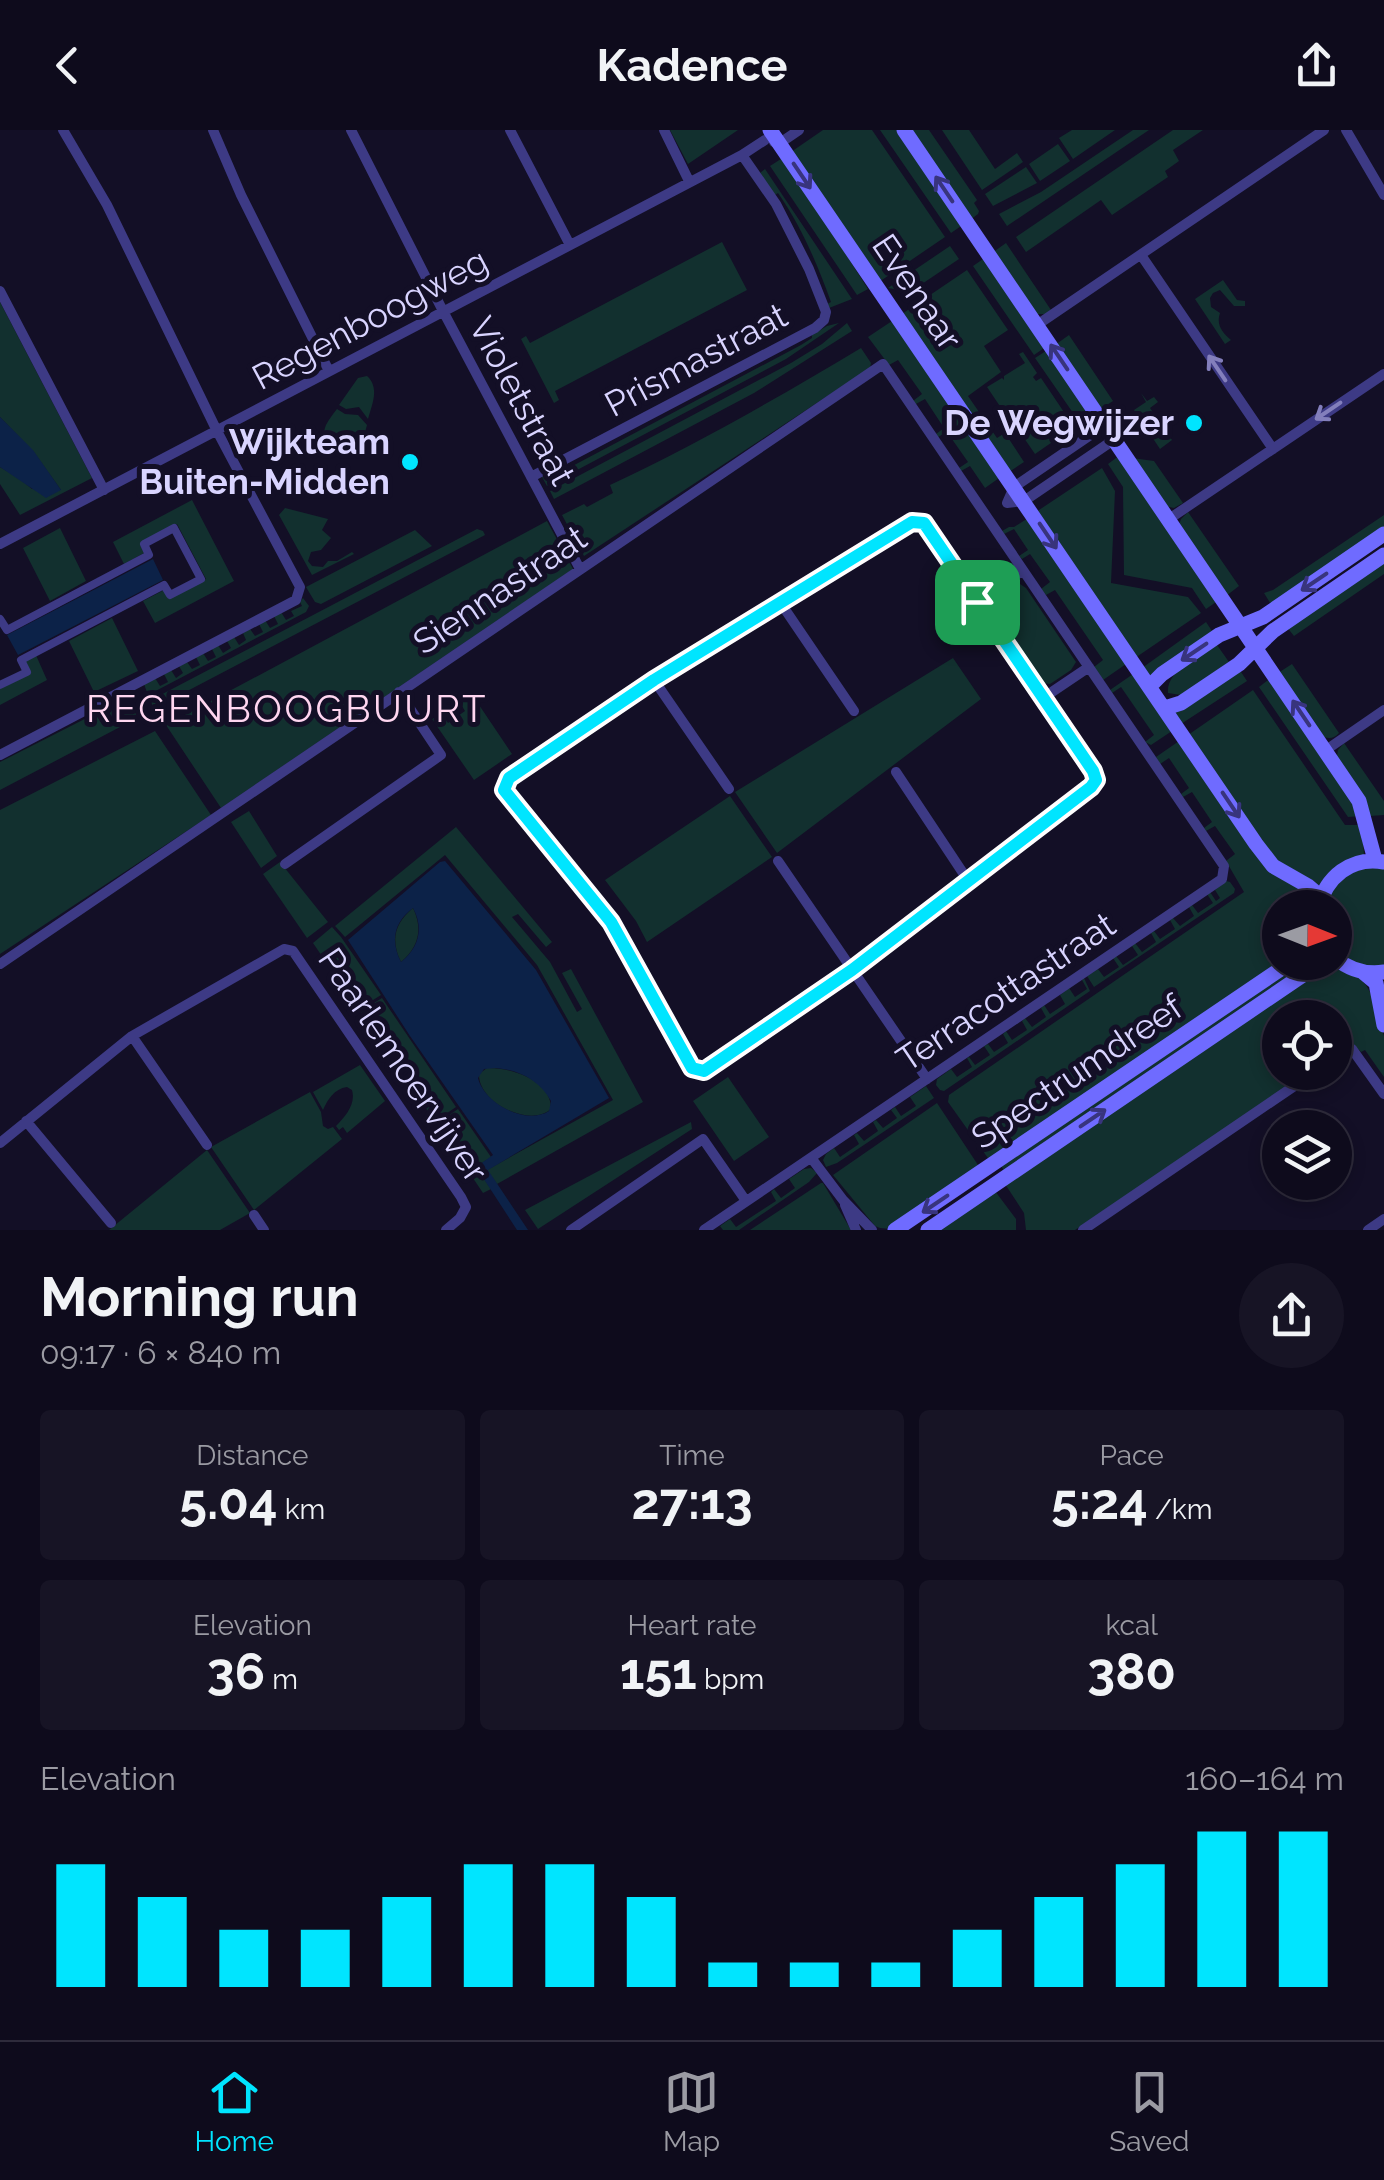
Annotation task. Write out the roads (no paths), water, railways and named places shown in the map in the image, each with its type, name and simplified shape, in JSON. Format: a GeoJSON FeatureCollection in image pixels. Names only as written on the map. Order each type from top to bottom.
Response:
{"type":"FeatureCollection","features":[{"type":"Feature","properties":{"kind":"main road"},"geometry":{"type":"LineString","coordinates":[[904,130],[1363,808],[1369,844],[1380,861],[1348,866],[1336,874],[1326,890]]}},
{"type":"Feature","properties":{"kind":"main road","name":"Evenaar"},"geometry":{"type":"LineString","coordinates":[[771,136],[1015,497],[1273,866],[1311,890]]}},
{"type":"Feature","properties":{"kind":"main road"},"geometry":{"type":"LineString","coordinates":[[1150,686],[1219,636],[1263,617],[1384,534]]}},
{"type":"Feature","properties":{"kind":"main road"},"geometry":{"type":"LineString","coordinates":[[1165,708],[1180,703],[1239,664],[1280,626],[1384,554]]}},
{"type":"Feature","properties":{"kind":"main road"},"geometry":{"type":"LineString","coordinates":[[1352,969],[1384,972]]}},
{"type":"Feature","properties":{"kind":"main road"},"geometry":{"type":"LineString","coordinates":[[1364,973],[1376,984],[1384,1025]]}},
{"type":"Feature","properties":{"kind":"main road","name":"Spectrumdreef"},"geometry":{"type":"LineString","coordinates":[[928,1230],[984,1192],[1006,1167],[1266,980]]}},
{"type":"Feature","properties":{"kind":"main road","name":"Spectrumdreef"},"geometry":{"type":"LineString","coordinates":[[895,1230],[975,1177],[1006,1167],[1294,980]]}},
{"type":"Feature","properties":{"kind":"street"},"geometry":{"type":"LineString","coordinates":[[0,755],[296,600],[300,588],[217,431],[108,205],[63,130]]}},
{"type":"Feature","properties":{"kind":"street"},"geometry":{"type":"LineString","coordinates":[[214,130],[240,194],[329,371]]}},
{"type":"Feature","properties":{"kind":"street","name":"Violetstraat"},"geometry":{"type":"LineString","coordinates":[[350,130],[580,569]]}},
{"type":"Feature","properties":{"kind":"street"},"geometry":{"type":"LineString","coordinates":[[510,130],[570,245]]}},
{"type":"Feature","properties":{"kind":"street"},"geometry":{"type":"LineString","coordinates":[[664,130],[689,181]]}},
{"type":"Feature","properties":{"kind":"street","name":"Regenboogweg"},"geometry":{"type":"LineString","coordinates":[[0,544],[771,136],[798,130]]}},
{"type":"Feature","properties":{"kind":"street"},"geometry":{"type":"LineString","coordinates":[[1037,326],[1324,130]]}},
{"type":"Feature","properties":{"kind":"street"},"geometry":{"type":"LineString","coordinates":[[1346,130],[1384,195]]}},
{"type":"Feature","properties":{"kind":"street","name":"Prismastraat"},"geometry":{"type":"LineString","coordinates":[[531,477],[824,320],[826,312],[792,232],[742,154]]}},
{"type":"Feature","properties":{"kind":"street"},"geometry":{"type":"LineString","coordinates":[[1140,255],[1273,448]]}},
{"type":"Feature","properties":{"kind":"street"},"geometry":{"type":"LineString","coordinates":[[0,291],[104,490]]}},
{"type":"Feature","properties":{"kind":"street","name":"Siennastraat"},"geometry":{"type":"LineString","coordinates":[[0,964],[883,364],[988,517]]}},
{"type":"Feature","properties":{"kind":"street"},"geometry":{"type":"LineString","coordinates":[[1169,519],[1384,374]]}},
{"type":"Feature","properties":{"kind":"street"},"geometry":{"type":"LineString","coordinates":[[1015,497],[1110,432]]}},
{"type":"Feature","properties":{"kind":"street"},"geometry":{"type":"LineString","coordinates":[[1043,698],[1089,666],[988,517],[1110,432]]}},
{"type":"Feature","properties":{"kind":"street"},"geometry":{"type":"LineString","coordinates":[[912,522],[924,523],[977,602],[1096,780],[852,970],[704,1071],[692,1068],[611,922],[504,790],[509,778],[654,680],[912,522]]}},
{"type":"Feature","properties":{"kind":"street"},"geometry":{"type":"LineString","coordinates":[[0,619],[7,630],[149,555],[144,544],[174,528],[201,579],[170,595],[164,585],[21,660],[27,672],[0,685]]}},
{"type":"Feature","properties":{"kind":"street"},"geometry":{"type":"LineString","coordinates":[[977,602],[1022,570]]}},
{"type":"Feature","properties":{"kind":"street"},"geometry":{"type":"LineString","coordinates":[[780,602],[854,711]]}},
{"type":"Feature","properties":{"kind":"street","name":"Terracottastraat"},"geometry":{"type":"LineString","coordinates":[[704,1230],[1222,879],[1224,866],[1089,666]]}},
{"type":"Feature","properties":{"kind":"street"},"geometry":{"type":"LineString","coordinates":[[654,680],[728,789]]}},
{"type":"Feature","properties":{"kind":"street"},"geometry":{"type":"LineString","coordinates":[[284,864],[441,755],[400,692]]}},
{"type":"Feature","properties":{"kind":"street"},"geometry":{"type":"LineString","coordinates":[[1326,750],[1384,710]]}},
{"type":"Feature","properties":{"kind":"street"},"geometry":{"type":"LineString","coordinates":[[896,772],[969,882]]}},
{"type":"Feature","properties":{"kind":"street"},"geometry":{"type":"LineString","coordinates":[[778,861],[926,1079]]}},
{"type":"Feature","properties":{"kind":"street","name":"Paarlemoervijver"},"geometry":{"type":"LineString","coordinates":[[132,1036],[284,949],[293,951],[466,1206],[460,1218],[446,1230]]}},
{"type":"Feature","properties":{"kind":"street"},"geometry":{"type":"LineString","coordinates":[[0,1142],[132,1036],[207,1145]]}},
{"type":"Feature","properties":{"kind":"street"},"geometry":{"type":"LineString","coordinates":[[1352,1048],[1384,1094]]}},
{"type":"Feature","properties":{"kind":"street"},"geometry":{"type":"LineString","coordinates":[[1083,1230],[1289,1090]]}},
{"type":"Feature","properties":{"kind":"street"},"geometry":{"type":"LineString","coordinates":[[26,1121],[110,1223]]}},
{"type":"Feature","properties":{"kind":"street"},"geometry":{"type":"LineString","coordinates":[[571,1230],[704,1139],[746,1201]]}},
{"type":"Feature","properties":{"kind":"street"},"geometry":{"type":"LineString","coordinates":[[812,1159],[872,1230]]}},
{"type":"Feature","properties":{"kind":"street"},"geometry":{"type":"LineString","coordinates":[[843,1200],[856,1230]]}},
{"type":"Feature","properties":{"kind":"street"},"geometry":{"type":"LineString","coordinates":[[254,1215],[264,1230]]}},
{"type":"Feature","properties":{"kind":"street"},"geometry":{"type":"LineString","coordinates":[[1368,1230],[1384,1218]]}},
{"type":"Feature","properties":{"kind":"water"},"geometry":{"type":"Polygon","coordinates":[[[0,417],[33,450],[61,490],[46,498],[0,467],[0,417]]]}},
{"type":"Feature","properties":{"kind":"water"},"geometry":{"type":"Polygon","coordinates":[[[153,559],[163,580],[18,655],[7,635],[153,559]]]}},
{"type":"Feature","properties":{"kind":"water"},"geometry":{"type":"Polygon","coordinates":[[[445,861],[536,970],[609,1098],[488,1170],[528,1230],[517,1230],[476,1167],[493,1155],[348,940],[445,861]],[[413,908],[396,932],[401,962],[418,937],[413,908]],[[484,1069],[478,1078],[488,1096],[518,1114],[540,1115],[549,1111],[551,1101],[534,1082],[513,1071],[484,1069]]]}},
{"type":"Feature","properties":{"kind":"place","name":"De Wegwijzer"},"geometry":{"type":"Point","coordinates":[1194,423]}},
{"type":"Feature","properties":{"kind":"place","name":"Wijkteam Buiten-Midden"},"geometry":{"type":"Point","coordinates":[410,462]}},
{"type":"Feature","properties":{"kind":"district","name":"REGENBOOGBUURT"},"geometry":{"type":"Point","coordinates":[287,709]}}]}
